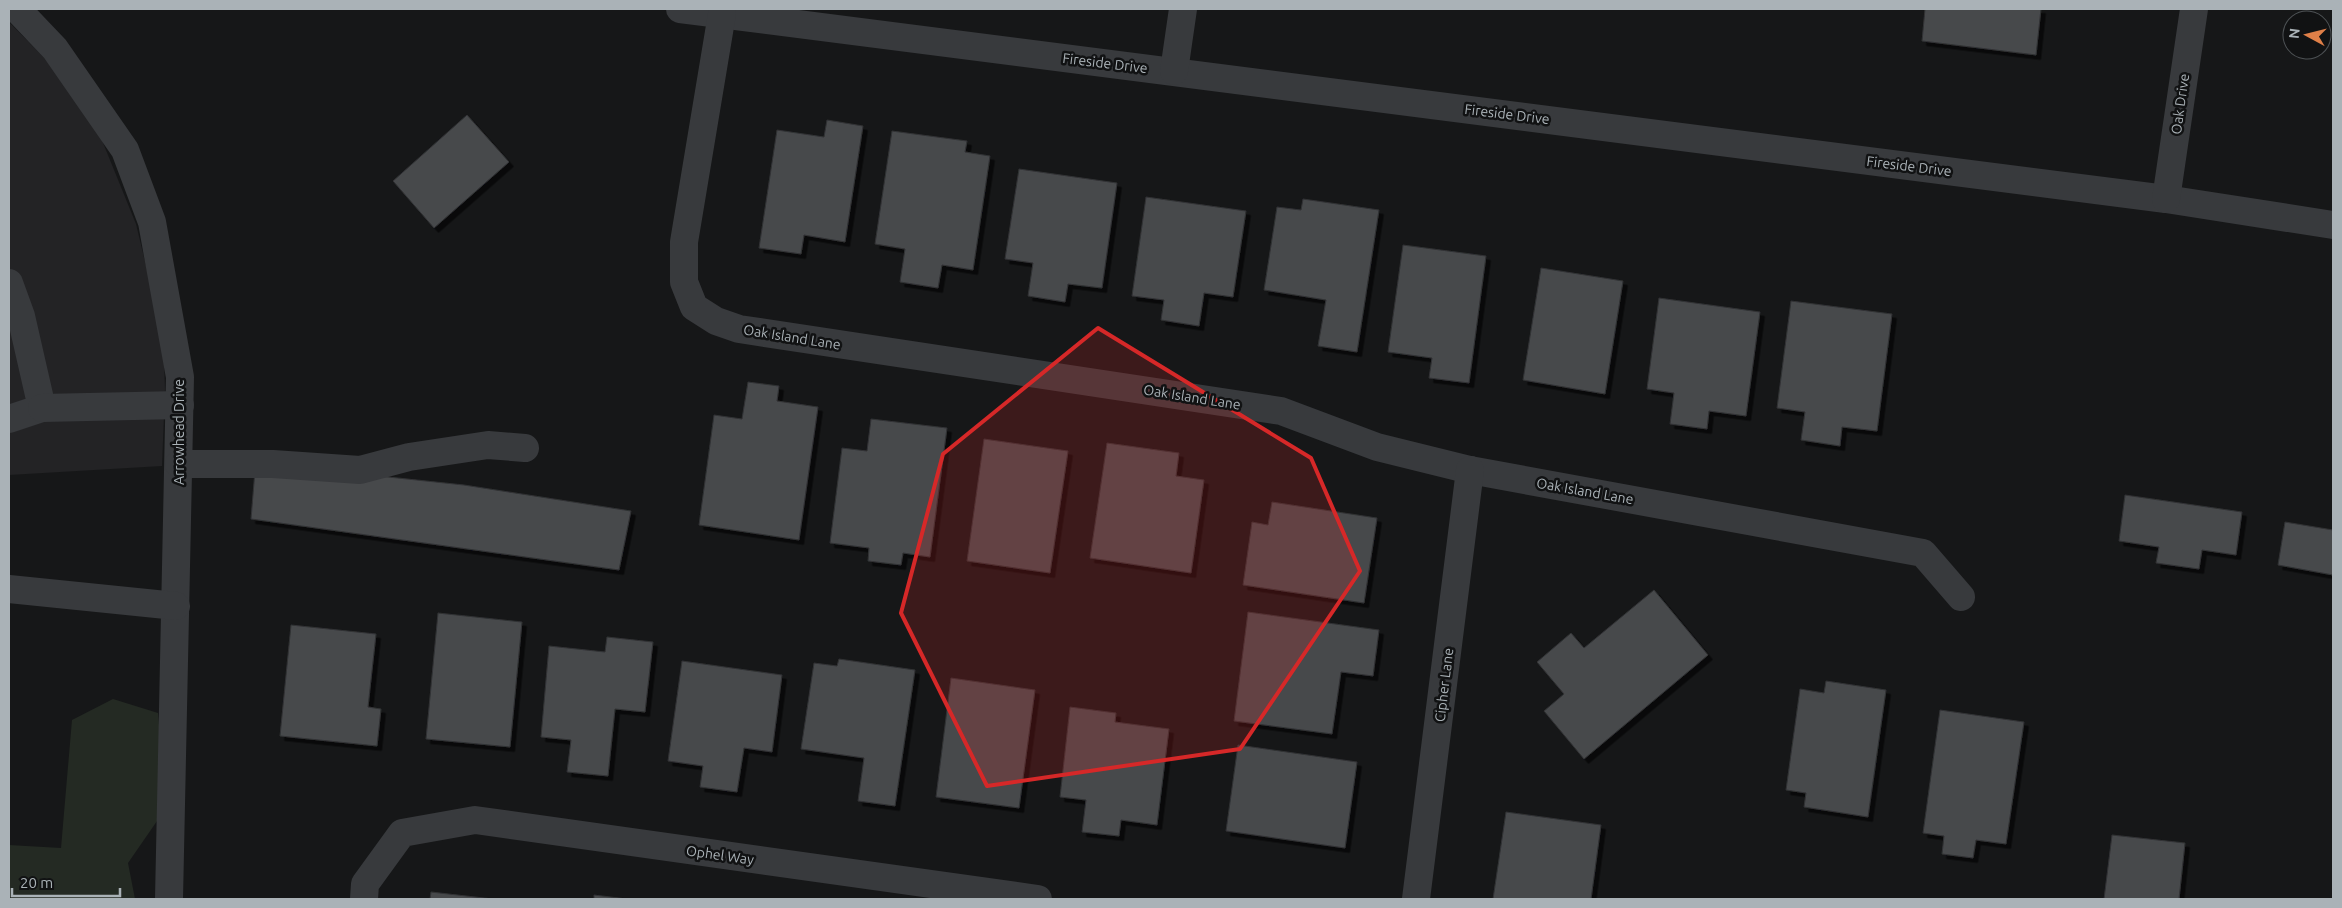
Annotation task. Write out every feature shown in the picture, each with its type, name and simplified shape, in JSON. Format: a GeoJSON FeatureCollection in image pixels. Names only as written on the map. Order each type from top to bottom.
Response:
{"type":"FeatureCollection","features":[{"type":"Feature","properties":{"kind":"street","name":"Arrowhead Drive"},"geometry":{"type":"LineString","coordinates":[[18,9],[55,49],[125,150],[152,222],[180,378],[180,464],[169,899]]}},
{"type":"Feature","properties":{"kind":"street","name":"Fireside Drive"},"geometry":{"type":"LineString","coordinates":[[680,9],[2166,199],[2333,225]]}},
{"type":"Feature","properties":{"kind":"street"},"geometry":{"type":"LineString","coordinates":[[1174,71],[1183,9]]}},
{"type":"Feature","properties":{"kind":"street","name":"Oak Drive"},"geometry":{"type":"LineString","coordinates":[[2166,199],[2194,9]]}},
{"type":"Feature","properties":{"kind":"street","name":"Oak Island Lane"},"geometry":{"type":"LineString","coordinates":[[722,14],[684,242],[684,282],[694,308],[716,321],[738,329],[1280,411],[1377,447],[1470,470],[1923,553],[1961,597]]}},
{"type":"Feature","properties":{"kind":"street"},"geometry":{"type":"LineString","coordinates":[[9,283],[21,316],[42,408]]}},
{"type":"Feature","properties":{"kind":"street"},"geometry":{"type":"LineString","coordinates":[[9,419],[42,408],[180,405]]}},
{"type":"Feature","properties":{"kind":"street"},"geometry":{"type":"LineString","coordinates":[[180,464],[273,464],[360,470],[409,456],[488,445],[525,448]]}},
{"type":"Feature","properties":{"kind":"street","name":"Cipher Lane"},"geometry":{"type":"LineString","coordinates":[[1416,899],[1470,470]]}},
{"type":"Feature","properties":{"kind":"street"},"geometry":{"type":"LineString","coordinates":[[9,588],[176,606]]}},
{"type":"Feature","properties":{"kind":"street","name":"Ophel Way"},"geometry":{"type":"LineString","coordinates":[[364,899],[365,884],[402,833],[475,820],[1038,899]]}},
{"type":"Feature","properties":{"kind":"highlighted area"},"geometry":{"type":"Polygon","coordinates":[[[1098,328],[1311,458],[1360,571],[1240,749],[987,786],[901,613],[943,454],[1098,328]]]}},
{"type":"Feature","properties":{"kind":"shaded area"},"geometry":{"type":"Polygon","coordinates":[[[9,22],[61,75],[99,133],[136,224],[163,336],[165,389],[162,466],[9,475],[9,22]]]}},
{"type":"Feature","properties":{"kind":"shaded area"},"geometry":{"type":"Polygon","coordinates":[[[113,699],[158,713],[166,808],[128,863],[135,899],[9,899],[9,845],[61,848],[72,720],[113,699]]]}},
{"type":"Feature","properties":{"kind":"building"},"geometry":{"type":"Polygon","coordinates":[[[1925,9],[2041,9],[2036,55],[1922,41],[1925,9]]]}},
{"type":"Feature","properties":{"kind":"building"},"geometry":{"type":"Polygon","coordinates":[[[467,115],[509,162],[434,228],[393,181],[467,115]]]}},
{"type":"Feature","properties":{"kind":"building"},"geometry":{"type":"Polygon","coordinates":[[[827,120],[863,126],[845,242],[804,235],[801,254],[759,248],[777,130],[824,137],[827,120]]]}},
{"type":"Feature","properties":{"kind":"building"},"geometry":{"type":"Polygon","coordinates":[[[892,131],[967,141],[965,152],[990,156],[973,270],[942,265],[938,288],[900,282],[905,249],[875,244],[892,131]]]}},
{"type":"Feature","properties":{"kind":"building"},"geometry":{"type":"Polygon","coordinates":[[[1019,169],[1117,183],[1102,288],[1068,284],[1065,302],[1028,296],[1033,263],[1005,259],[1019,169]]]}},
{"type":"Feature","properties":{"kind":"building"},"geometry":{"type":"Polygon","coordinates":[[[1146,197],[1246,211],[1233,297],[1204,293],[1199,326],[1161,320],[1164,300],[1132,296],[1146,197]]]}},
{"type":"Feature","properties":{"kind":"building"},"geometry":{"type":"Polygon","coordinates":[[[1303,199],[1379,210],[1357,352],[1318,346],[1326,300],[1264,290],[1277,207],[1301,210],[1303,199]]]}},
{"type":"Feature","properties":{"kind":"building"},"geometry":{"type":"Polygon","coordinates":[[[1403,245],[1486,256],[1469,383],[1429,378],[1432,358],[1388,352],[1403,245]]]}},
{"type":"Feature","properties":{"kind":"building"},"geometry":{"type":"Polygon","coordinates":[[[1541,268],[1623,281],[1605,394],[1523,380],[1541,268]]]}},
{"type":"Feature","properties":{"kind":"building"},"geometry":{"type":"Polygon","coordinates":[[[1659,298],[1760,312],[1746,416],[1709,411],[1707,429],[1670,424],[1674,393],[1647,389],[1659,298]]]}},
{"type":"Feature","properties":{"kind":"building"},"geometry":{"type":"Polygon","coordinates":[[[1791,301],[1892,314],[1877,431],[1842,427],[1840,446],[1801,440],[1805,412],[1777,408],[1791,301]]]}},
{"type":"Feature","properties":{"kind":"building"},"geometry":{"type":"Polygon","coordinates":[[[748,382],[779,386],[777,401],[818,407],[799,540],[699,525],[714,415],[742,419],[748,382]]]}},
{"type":"Feature","properties":{"kind":"building"},"geometry":{"type":"Polygon","coordinates":[[[871,419],[947,428],[930,557],[903,553],[901,565],[868,561],[869,548],[830,543],[842,448],[867,451],[871,419]]]}},
{"type":"Feature","properties":{"kind":"building"},"geometry":{"type":"Polygon","coordinates":[[[984,439],[1068,451],[1050,573],[967,561],[984,439]]]}},
{"type":"Feature","properties":{"kind":"building"},"geometry":{"type":"Polygon","coordinates":[[[1107,443],[1179,453],[1176,476],[1204,480],[1191,573],[1090,558],[1107,443]]]}},
{"type":"Feature","properties":{"kind":"building"},"geometry":{"type":"Polygon","coordinates":[[[255,470],[360,474],[464,485],[631,511],[619,570],[251,519],[255,470]]]}},
{"type":"Feature","properties":{"kind":"building"},"geometry":{"type":"Polygon","coordinates":[[[2125,495],[2242,512],[2236,555],[2202,550],[2199,569],[2156,563],[2159,547],[2119,541],[2125,495]]]}},
{"type":"Feature","properties":{"kind":"building"},"geometry":{"type":"Polygon","coordinates":[[[1272,502],[1377,518],[1364,603],[1243,585],[1252,522],[1268,525],[1272,502]]]}},
{"type":"Feature","properties":{"kind":"building"},"geometry":{"type":"Polygon","coordinates":[[[2285,522],[2333,530],[2333,575],[2278,565],[2285,522]]]}},
{"type":"Feature","properties":{"kind":"building"},"geometry":{"type":"Polygon","coordinates":[[[1654,590],[1708,655],[1584,759],[1544,711],[1564,694],[1537,662],[1571,633],[1584,648],[1654,590]]]}},
{"type":"Feature","properties":{"kind":"building"},"geometry":{"type":"Polygon","coordinates":[[[1248,612],[1379,630],[1373,676],[1341,672],[1332,734],[1234,721],[1248,612]]]}},
{"type":"Feature","properties":{"kind":"building"},"geometry":{"type":"Polygon","coordinates":[[[438,613],[522,622],[510,747],[426,739],[438,613]]]}},
{"type":"Feature","properties":{"kind":"building"},"geometry":{"type":"Polygon","coordinates":[[[291,625],[376,634],[368,707],[381,709],[377,746],[280,736],[291,625]]]}},
{"type":"Feature","properties":{"kind":"building"},"geometry":{"type":"Polygon","coordinates":[[[607,637],[653,642],[645,712],[615,709],[608,776],[567,772],[571,740],[541,737],[549,646],[605,652],[607,637]]]}},
{"type":"Feature","properties":{"kind":"building"},"geometry":{"type":"Polygon","coordinates":[[[839,659],[915,670],[895,806],[858,801],[864,758],[801,749],[814,663],[837,666],[839,659]]]}},
{"type":"Feature","properties":{"kind":"building"},"geometry":{"type":"Polygon","coordinates":[[[682,661],[782,675],[772,752],[744,748],[737,792],[700,787],[703,766],[668,761],[682,661]]]}},
{"type":"Feature","properties":{"kind":"building"},"geometry":{"type":"Polygon","coordinates":[[[951,678],[1035,690],[1019,808],[936,797],[951,678]]]}},
{"type":"Feature","properties":{"kind":"building"},"geometry":{"type":"Polygon","coordinates":[[[1826,681],[1886,690],[1868,817],[1804,807],[1806,793],[1786,790],[1800,689],[1824,693],[1826,681]]]}},
{"type":"Feature","properties":{"kind":"building"},"geometry":{"type":"Polygon","coordinates":[[[1070,707],[1116,713],[1115,722],[1169,729],[1157,825],[1121,820],[1119,836],[1082,832],[1086,800],[1060,797],[1070,707]]]}},
{"type":"Feature","properties":{"kind":"building"},"geometry":{"type":"Polygon","coordinates":[[[1940,710],[2024,722],[2006,844],[1976,840],[1973,858],[1942,854],[1944,836],[1923,833],[1940,710]]]}},
{"type":"Feature","properties":{"kind":"building"},"geometry":{"type":"Polygon","coordinates":[[[1238,745],[1357,762],[1345,848],[1226,831],[1238,745]]]}},
{"type":"Feature","properties":{"kind":"building"},"geometry":{"type":"Polygon","coordinates":[[[1506,812],[1601,825],[1591,899],[1493,899],[1506,812]]]}},
{"type":"Feature","properties":{"kind":"building"},"geometry":{"type":"Polygon","coordinates":[[[2112,835],[2185,843],[2179,899],[2104,899],[2112,835]]]}},
{"type":"Feature","properties":{"kind":"building"},"geometry":{"type":"Polygon","coordinates":[[[431,892],[493,899],[430,899],[431,892]]]}},
{"type":"Feature","properties":{"kind":"building"},"geometry":{"type":"Polygon","coordinates":[[[594,895],[627,899],[594,899],[594,895]]]}}]}
